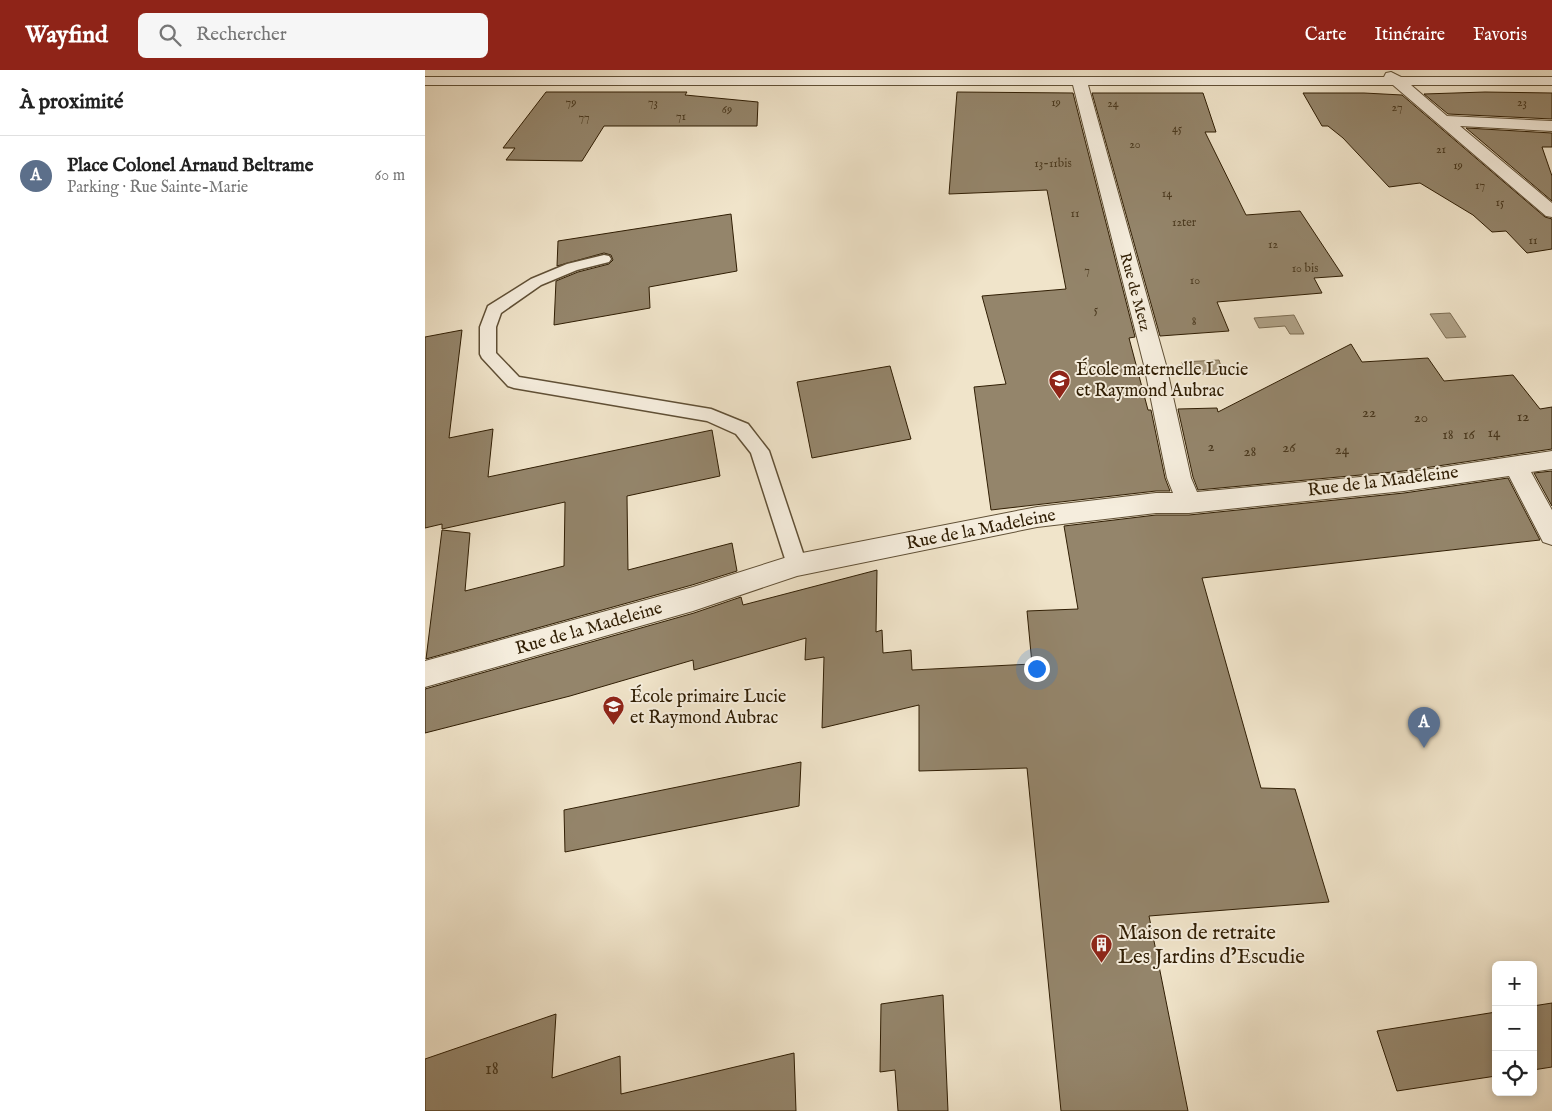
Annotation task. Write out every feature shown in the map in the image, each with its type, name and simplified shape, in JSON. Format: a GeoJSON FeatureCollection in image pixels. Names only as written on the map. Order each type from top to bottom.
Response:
{"type":"FeatureCollection","features":[{"type":"Feature","properties":{"kind":"street"},"geometry":{"type":"LineString","coordinates":[[1385,70],[1552,212]]}},
{"type":"Feature","properties":{"kind":"street"},"geometry":{"type":"LineString","coordinates":[[425,81],[1552,81]]}},
{"type":"Feature","properties":{"kind":"street","name":"Rue de Metz"},"geometry":{"type":"LineString","coordinates":[[1079,81],[1155,365],[1179,478],[1189,503]]}},
{"type":"Feature","properties":{"kind":"street"},"geometry":{"type":"LineString","coordinates":[[1443,120],[1552,126]]}},
{"type":"Feature","properties":{"kind":"street","name":"Rue de la Madeleine"},"geometry":{"type":"LineString","coordinates":[[425,674],[693,600],[797,565],[1037,517],[1156,503],[1189,503],[1404,482],[1552,460]]}},
{"type":"Feature","properties":{"kind":"street"},"geometry":{"type":"LineString","coordinates":[[1516,466],[1552,534]]}},
{"type":"Feature","properties":{"kind":"lane"},"geometry":{"type":"LineString","coordinates":[[604,259],[572,267],[536,282],[494,310],[488,327],[488,354],[514,382],[711,415],[742,429],[760,451],[797,565]]}},
{"type":"Feature","properties":{"kind":"shaded area"},"geometry":{"type":"Polygon","coordinates":[[[1450,313],[1466,337],[1446,338],[1430,314],[1450,313]]]}},
{"type":"Feature","properties":{"kind":"shaded area"},"geometry":{"type":"Polygon","coordinates":[[[1294,315],[1304,334],[1290,334],[1285,326],[1259,328],[1254,318],[1294,315]]]}},
{"type":"Feature","properties":{"kind":"shaded area"},"geometry":{"type":"Polygon","coordinates":[[[1219,360],[1223,373],[1186,375],[1182,362],[1219,360]]]}},
{"type":"Feature","properties":{"kind":"building"},"geometry":{"type":"Polygon","coordinates":[[[546,92],[687,92],[685,95],[758,102],[757,126],[604,126],[582,161],[506,160],[515,148],[503,148],[546,92]]]}},
{"type":"Feature","properties":{"kind":"building","name":"École maternelle Lucie et Raymond Aubrac"},"geometry":{"type":"Polygon","coordinates":[[[957,92],[1073,93],[1135,337],[1129,338],[1148,410],[1151,410],[1165,478],[1170,491],[991,510],[974,387],[1006,384],[982,296],[1066,289],[1047,190],[949,194],[957,92]]]}},
{"type":"Feature","properties":{"kind":"building"},"geometry":{"type":"Polygon","coordinates":[[[1485,92],[1552,93],[1552,119],[1448,114],[1424,94],[1485,92]]]}},
{"type":"Feature","properties":{"kind":"building"},"geometry":{"type":"Polygon","coordinates":[[[1092,93],[1203,93],[1216,132],[1205,132],[1246,215],[1300,211],[1343,276],[1314,278],[1322,293],[1217,302],[1229,331],[1160,336],[1092,93]]]}},
{"type":"Feature","properties":{"kind":"building"},"geometry":{"type":"Polygon","coordinates":[[[1303,93],[1402,95],[1545,217],[1552,219],[1552,249],[1527,253],[1506,231],[1492,232],[1473,215],[1420,183],[1389,187],[1343,138],[1328,126],[1322,126],[1303,93]]]}},
{"type":"Feature","properties":{"kind":"building"},"geometry":{"type":"Polygon","coordinates":[[[1466,128],[1552,133],[1552,147],[1542,147],[1552,176],[1552,201],[1466,128]]]}},
{"type":"Feature","properties":{"kind":"building"},"geometry":{"type":"Polygon","coordinates":[[[731,214],[737,271],[649,287],[650,308],[554,325],[556,281],[578,272],[609,264],[613,260],[611,255],[604,253],[557,266],[558,241],[731,214]]]}},
{"type":"Feature","properties":{"kind":"building"},"geometry":{"type":"Polygon","coordinates":[[[462,330],[449,438],[493,429],[488,477],[712,430],[720,476],[627,496],[628,570],[732,543],[737,571],[426,659],[442,530],[470,533],[465,591],[564,566],[565,502],[442,529],[442,524],[425,528],[425,337],[462,330]]]}},
{"type":"Feature","properties":{"kind":"building"},"geometry":{"type":"Polygon","coordinates":[[[1351,344],[1362,362],[1428,358],[1444,381],[1513,375],[1540,409],[1552,407],[1552,449],[1404,471],[1198,490],[1193,477],[1178,409],[1217,408],[1218,412],[1351,344]]]}},
{"type":"Feature","properties":{"kind":"building"},"geometry":{"type":"Polygon","coordinates":[[[890,366],[911,439],[812,458],[797,382],[890,366]]]}},
{"type":"Feature","properties":{"kind":"building"},"geometry":{"type":"Polygon","coordinates":[[[1552,471],[1552,506],[1534,473],[1552,471]]]}},
{"type":"Feature","properties":{"kind":"building"},"geometry":{"type":"Polygon","coordinates":[[[1508,478],[1540,540],[1202,578],[1261,788],[1295,789],[1329,902],[1149,916],[1188,1111],[1061,1111],[1027,768],[919,771],[919,705],[822,728],[824,657],[805,660],[806,638],[694,670],[693,660],[570,696],[425,733],[425,689],[694,613],[741,597],[743,605],[877,570],[876,632],[882,630],[883,653],[911,650],[912,670],[1032,664],[1027,611],[1078,609],[1064,526],[1156,515],[1189,515],[1404,493],[1508,478]]]}},
{"type":"Feature","properties":{"kind":"building"},"geometry":{"type":"Polygon","coordinates":[[[801,762],[799,806],[565,852],[564,810],[801,762]]]}},
{"type":"Feature","properties":{"kind":"building"},"geometry":{"type":"Polygon","coordinates":[[[943,995],[948,1111],[898,1111],[895,1070],[880,1072],[881,1004],[943,995]]]}},
{"type":"Feature","properties":{"kind":"building"},"geometry":{"type":"Polygon","coordinates":[[[1552,1003],[1552,1067],[1537,1069],[1537,1006],[1552,1003]]]}},
{"type":"Feature","properties":{"kind":"building"},"geometry":{"type":"Polygon","coordinates":[[[1492,1013],[1492,1077],[1397,1091],[1377,1031],[1492,1013]]]}},
{"type":"Feature","properties":{"kind":"building"},"geometry":{"type":"Polygon","coordinates":[[[556,1014],[552,1078],[620,1056],[621,1094],[794,1053],[796,1111],[425,1111],[425,1059],[556,1014]]]}},
{"type":"Feature","properties":{"kind":"place","name":"École maternelle Lucie et Raymond Aubrac"},"geometry":{"type":"Point","coordinates":[1060,399]}},
{"type":"Feature","properties":{"kind":"place","name":"École primaire Lucie et Raymond Aubrac"},"geometry":{"type":"Point","coordinates":[614,726]}},
{"type":"Feature","properties":{"kind":"place","name":"Place Colonel Arnaud Beltrame"},"geometry":{"type":"Point","coordinates":[1424,748]}},
{"type":"Feature","properties":{"kind":"place","name":"Maison de retraite Les Jardins d’Escudie"},"geometry":{"type":"Point","coordinates":[1102,964]}}]}
